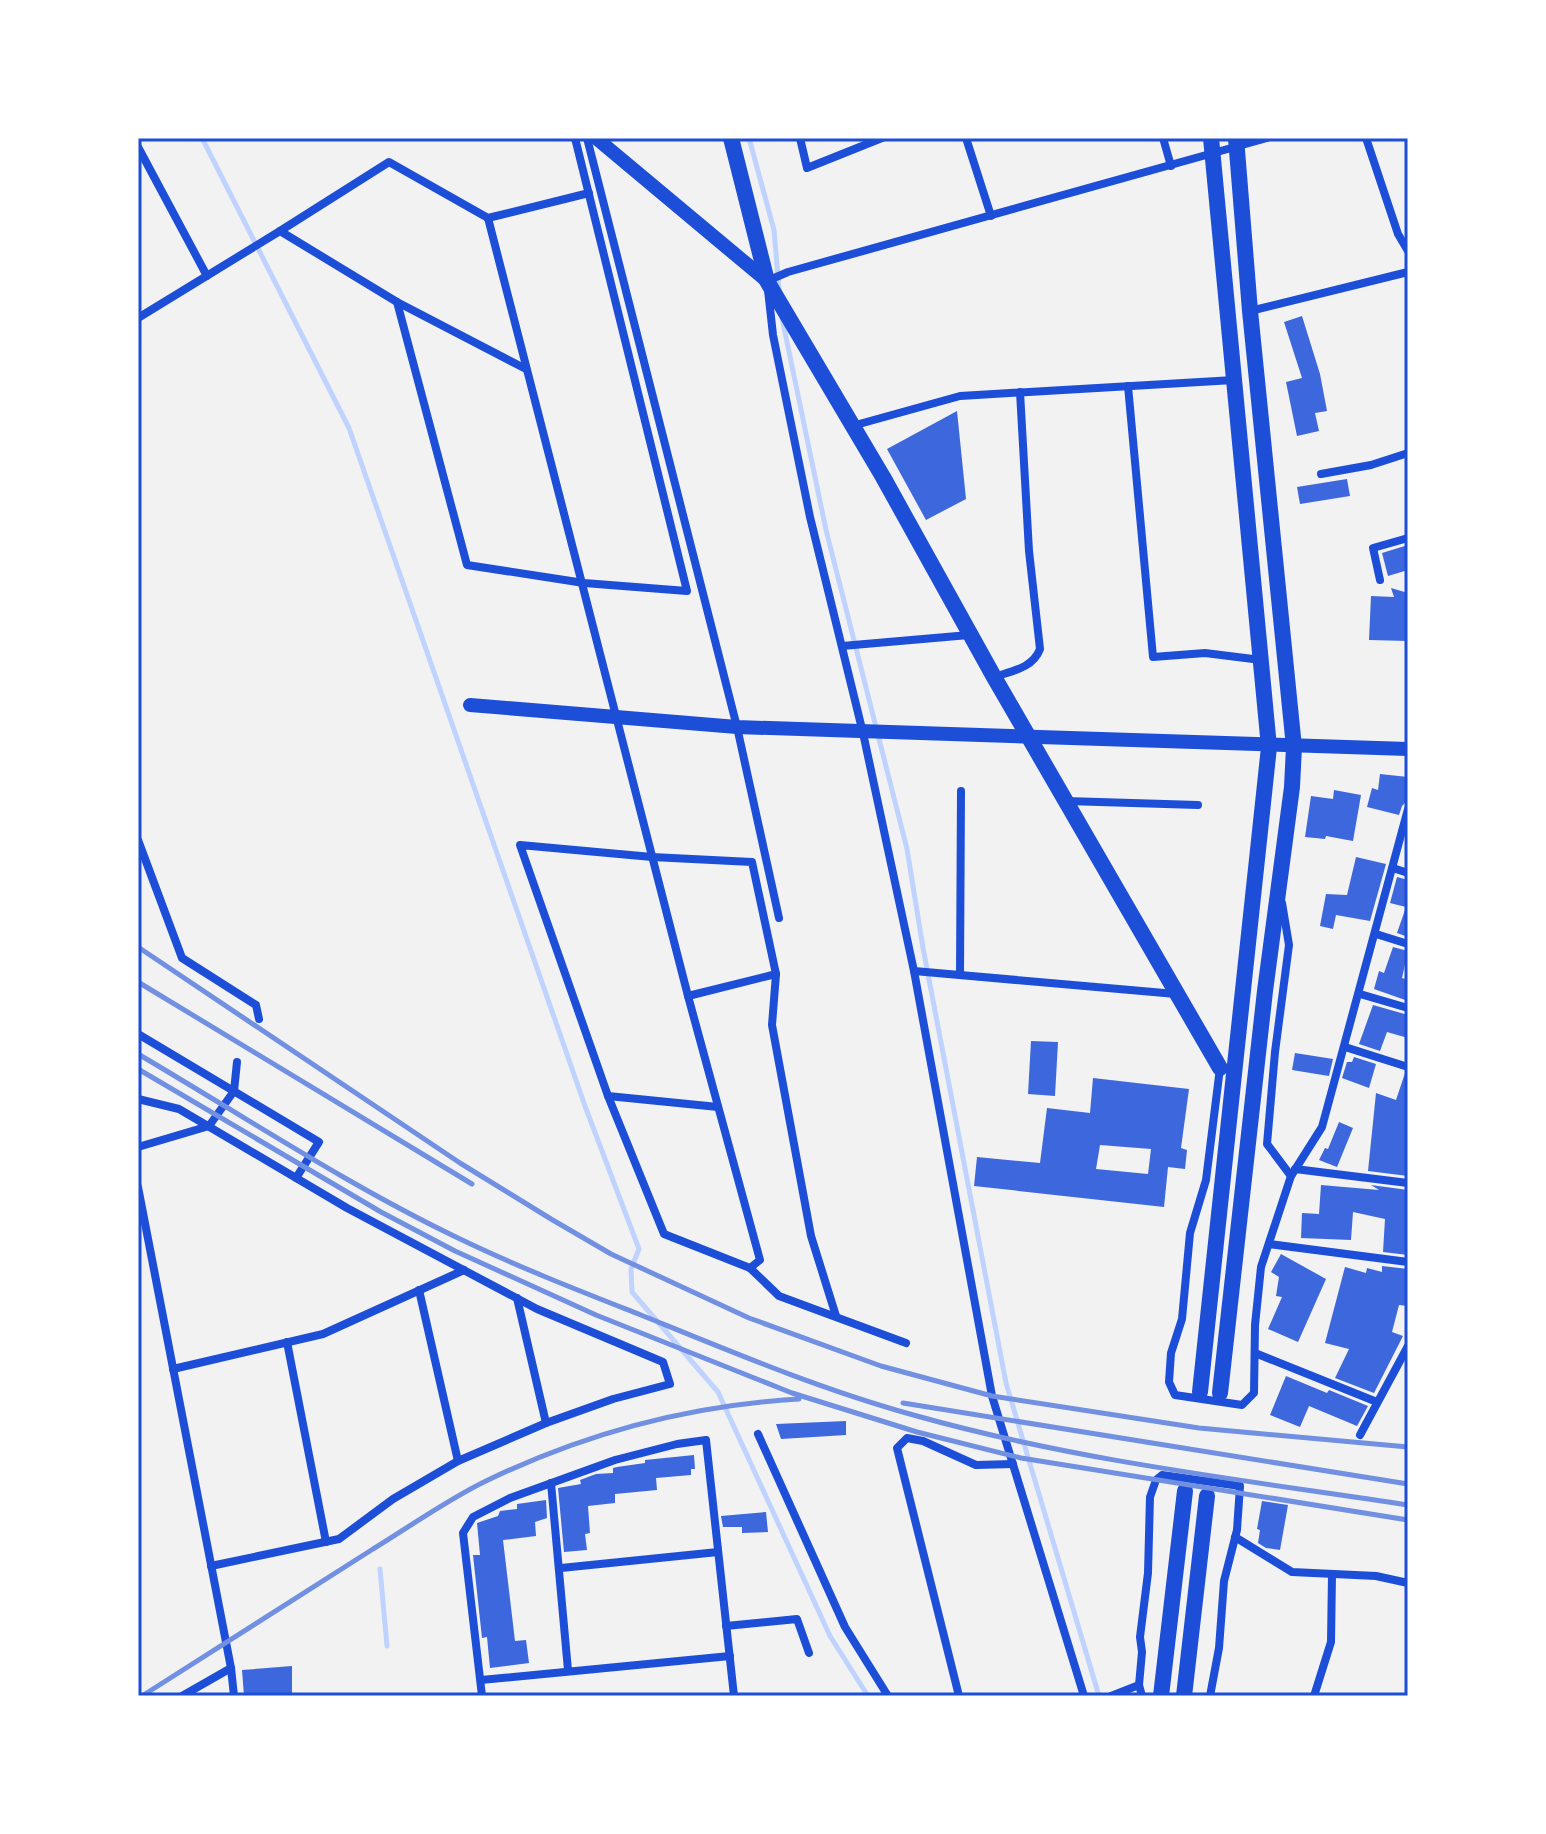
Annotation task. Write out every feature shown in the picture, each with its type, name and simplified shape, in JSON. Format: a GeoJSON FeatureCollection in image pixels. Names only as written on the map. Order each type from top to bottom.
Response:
{"type":"FeatureCollection","features":[{"type":"Feature","properties":{"kind":"main road"},"geometry":{"type":"LineString","coordinates":[[596,138],[767,281]]}},
{"type":"Feature","properties":{"kind":"main road"},"geometry":{"type":"LineString","coordinates":[[731,138],[767,281],[1220,1068]]}},
{"type":"Feature","properties":{"kind":"main road"},"geometry":{"type":"LineString","coordinates":[[1220,1393],[1294,747],[1250,311],[1237,142]]}},
{"type":"Feature","properties":{"kind":"main road"},"geometry":{"type":"LineString","coordinates":[[1200,1392],[1269,747],[1212,146]]}},
{"type":"Feature","properties":{"kind":"main road"},"geometry":{"type":"LineString","coordinates":[[470,705],[737,727],[863,733],[1408,749]]}},
{"type":"Feature","properties":{"kind":"main road"},"geometry":{"type":"LineString","coordinates":[[1161,1696],[1185,1491]]}},
{"type":"Feature","properties":{"kind":"main road"},"geometry":{"type":"LineString","coordinates":[[1184,1696],[1207,1496]]}},
{"type":"Feature","properties":{"kind":"street"},"geometry":{"type":"LineString","coordinates":[[397,302],[467,565],[584,583],[687,591],[575,138]]}},
{"type":"Feature","properties":{"kind":"street"},"geometry":{"type":"LineString","coordinates":[[587,138],[737,727],[779,918]]}},
{"type":"Feature","properties":{"kind":"street"},"geometry":{"type":"LineString","coordinates":[[800,138],[807,168],[882,138]]}},
{"type":"Feature","properties":{"kind":"street"},"geometry":{"type":"LineString","coordinates":[[966,138],[991,216]]}},
{"type":"Feature","properties":{"kind":"street"},"geometry":{"type":"LineString","coordinates":[[1163,138],[1171,166]]}},
{"type":"Feature","properties":{"kind":"street"},"geometry":{"type":"LineString","coordinates":[[1084,1696],[992,1396],[914,971],[863,733],[807,502],[773,335],[767,281],[788,272],[1171,166],[1212,146],[1267,138]]}},
{"type":"Feature","properties":{"kind":"street"},"geometry":{"type":"LineString","coordinates":[[1369,139],[1398,234],[1408,251]]}},
{"type":"Feature","properties":{"kind":"street"},"geometry":{"type":"LineString","coordinates":[[138,147],[207,276]]}},
{"type":"Feature","properties":{"kind":"street"},"geometry":{"type":"LineString","coordinates":[[138,318],[389,162],[488,218],[589,193]]}},
{"type":"Feature","properties":{"kind":"street"},"geometry":{"type":"LineString","coordinates":[[488,218],[688,996],[760,1260],[750,1268]]}},
{"type":"Feature","properties":{"kind":"street"},"geometry":{"type":"LineString","coordinates":[[1398,234],[1408,230]]}},
{"type":"Feature","properties":{"kind":"street"},"geometry":{"type":"LineString","coordinates":[[280,231],[397,302],[526,369]]}},
{"type":"Feature","properties":{"kind":"street"},"geometry":{"type":"LineString","coordinates":[[1250,311],[1408,272]]}},
{"type":"Feature","properties":{"kind":"street"},"geometry":{"type":"LineString","coordinates":[[851,426],[960,396],[1235,380]]}},
{"type":"Feature","properties":{"kind":"street"},"geometry":{"type":"LineString","coordinates":[[1128,386],[1153,657],[1205,653],[1262,660]]}},
{"type":"Feature","properties":{"kind":"street"},"geometry":{"type":"LineString","coordinates":[[994,677],[1027,666],[1040,649],[1029,551],[1020,392]]}},
{"type":"Feature","properties":{"kind":"street"},"geometry":{"type":"LineString","coordinates":[[1321,474],[1371,465],[1408,453]]}},
{"type":"Feature","properties":{"kind":"street"},"geometry":{"type":"LineString","coordinates":[[1380,580],[1373,548],[1408,538]]}},
{"type":"Feature","properties":{"kind":"street"},"geometry":{"type":"LineString","coordinates":[[842,646],[972,635]]}},
{"type":"Feature","properties":{"kind":"street"},"geometry":{"type":"LineString","coordinates":[[960,975],[961,791]]}},
{"type":"Feature","properties":{"kind":"street"},"geometry":{"type":"LineString","coordinates":[[1066,801],[1198,805]]}},
{"type":"Feature","properties":{"kind":"street"},"geometry":{"type":"LineString","coordinates":[[1220,1068],[1206,1180],[1190,1233],[1182,1319],[1171,1353],[1169,1382],[1175,1395],[1242,1405],[1254,1393],[1255,1325],[1261,1267],[1293,1173],[1322,1127],[1408,809]]}},
{"type":"Feature","properties":{"kind":"street"},"geometry":{"type":"LineString","coordinates":[[138,840],[182,958],[256,1005],[259,1019]]}},
{"type":"Feature","properties":{"kind":"street"},"geometry":{"type":"LineString","coordinates":[[836,1316],[811,1236],[772,1025],[776,974],[752,862],[520,845],[608,1096],[664,1234],[750,1268],[779,1296],[906,1343]]}},
{"type":"Feature","properties":{"kind":"street"},"geometry":{"type":"LineString","coordinates":[[1393,868],[1408,873]]}},
{"type":"Feature","properties":{"kind":"street"},"geometry":{"type":"LineString","coordinates":[[1279,888],[1289,945],[1267,1144],[1293,1173],[1408,1183]]}},
{"type":"Feature","properties":{"kind":"street"},"geometry":{"type":"LineString","coordinates":[[1376,934],[1408,944]]}},
{"type":"Feature","properties":{"kind":"street"},"geometry":{"type":"LineString","coordinates":[[914,971],[1176,994]]}},
{"type":"Feature","properties":{"kind":"street"},"geometry":{"type":"LineString","coordinates":[[688,996],[776,974]]}},
{"type":"Feature","properties":{"kind":"street"},"geometry":{"type":"LineString","coordinates":[[1360,994],[1408,1008]]}},
{"type":"Feature","properties":{"kind":"street"},"geometry":{"type":"LineString","coordinates":[[138,1034],[319,1142],[296,1178]]}},
{"type":"Feature","properties":{"kind":"street"},"geometry":{"type":"LineString","coordinates":[[1345,1047],[1408,1067]]}},
{"type":"Feature","properties":{"kind":"street"},"geometry":{"type":"LineString","coordinates":[[138,1147],[209,1126],[234,1091],[237,1062]]}},
{"type":"Feature","properties":{"kind":"street"},"geometry":{"type":"LineString","coordinates":[[608,1096],[718,1107]]}},
{"type":"Feature","properties":{"kind":"street"},"geometry":{"type":"LineString","coordinates":[[138,1099],[179,1109],[347,1208],[517,1298],[663,1362],[670,1384],[613,1399],[546,1423],[458,1461],[393,1499],[339,1539],[211,1566]]}},
{"type":"Feature","properties":{"kind":"street"},"geometry":{"type":"LineString","coordinates":[[138,1187],[234,1696]]}},
{"type":"Feature","properties":{"kind":"street"},"geometry":{"type":"LineString","coordinates":[[1269,1244],[1408,1262]]}},
{"type":"Feature","properties":{"kind":"street"},"geometry":{"type":"LineString","coordinates":[[173,1369],[323,1334],[464,1270]]}},
{"type":"Feature","properties":{"kind":"street"},"geometry":{"type":"LineString","coordinates":[[419,1290],[458,1461]]}},
{"type":"Feature","properties":{"kind":"street"},"geometry":{"type":"LineString","coordinates":[[517,1298],[546,1423]]}},
{"type":"Feature","properties":{"kind":"street"},"geometry":{"type":"LineString","coordinates":[[287,1342],[326,1542]]}},
{"type":"Feature","properties":{"kind":"street"},"geometry":{"type":"LineString","coordinates":[[1360,1435],[1408,1346]]}},
{"type":"Feature","properties":{"kind":"street"},"geometry":{"type":"LineString","coordinates":[[1255,1353],[1377,1402]]}},
{"type":"Feature","properties":{"kind":"street"},"geometry":{"type":"LineString","coordinates":[[758,1434],[845,1627],[888,1696]]}},
{"type":"Feature","properties":{"kind":"street"},"geometry":{"type":"LineString","coordinates":[[959,1696],[897,1448],[907,1438],[923,1441],[976,1465],[1013,1464]]}},
{"type":"Feature","properties":{"kind":"street"},"geometry":{"type":"LineString","coordinates":[[482,1696],[463,1533],[473,1517],[510,1498],[615,1460],[706,1440],[734,1696]]}},
{"type":"Feature","properties":{"kind":"street"},"geometry":{"type":"LineString","coordinates":[[1142,1696],[1139,1685],[1140,1637],[1148,1573],[1150,1497],[1156,1480],[1162,1475],[1240,1486],[1235,1537],[1224,1581],[1219,1648],[1210,1696]]}},
{"type":"Feature","properties":{"kind":"street"},"geometry":{"type":"LineString","coordinates":[[551,1483],[568,1670]]}},
{"type":"Feature","properties":{"kind":"street"},"geometry":{"type":"LineString","coordinates":[[1235,1537],[1292,1572],[1376,1576],[1408,1583]]}},
{"type":"Feature","properties":{"kind":"street"},"geometry":{"type":"LineString","coordinates":[[561,1568],[718,1552]]}},
{"type":"Feature","properties":{"kind":"street"},"geometry":{"type":"LineString","coordinates":[[1314,1696],[1331,1642],[1332,1574]]}},
{"type":"Feature","properties":{"kind":"street"},"geometry":{"type":"LineString","coordinates":[[726,1626],[797,1619],[809,1653]]}},
{"type":"Feature","properties":{"kind":"street"},"geometry":{"type":"LineString","coordinates":[[481,1680],[730,1656]]}},
{"type":"Feature","properties":{"kind":"street"},"geometry":{"type":"LineString","coordinates":[[182,1696],[231,1668]]}},
{"type":"Feature","properties":{"kind":"street"},"geometry":{"type":"LineString","coordinates":[[1111,1696],[1139,1685]]}},
{"type":"Feature","properties":{"kind":"building"},"geometry":{"type":"Polygon","coordinates":[[[1302,316],[1320,374],[1327,411],[1315,413],[1319,431],[1297,436],[1286,382],[1302,378],[1284,322],[1302,316]]]}},
{"type":"Feature","properties":{"kind":"building"},"geometry":{"type":"Polygon","coordinates":[[[957,411],[966,499],[926,520],[887,449],[957,411]]]}},
{"type":"Feature","properties":{"kind":"building"},"geometry":{"type":"Polygon","coordinates":[[[1347,479],[1350,496],[1300,504],[1297,487],[1347,479]]]}},
{"type":"Feature","properties":{"kind":"building"},"geometry":{"type":"Polygon","coordinates":[[[1408,545],[1408,570],[1388,576],[1382,553],[1408,545]]]}},
{"type":"Feature","properties":{"kind":"building"},"geometry":{"type":"Polygon","coordinates":[[[1391,588],[1408,593],[1408,641],[1369,640],[1371,596],[1394,597],[1391,588]]]}},
{"type":"Feature","properties":{"kind":"building"},"geometry":{"type":"Polygon","coordinates":[[[1380,774],[1408,777],[1406,802],[1399,815],[1367,807],[1372,788],[1378,790],[1380,774]]]}},
{"type":"Feature","properties":{"kind":"building"},"geometry":{"type":"Polygon","coordinates":[[[1334,790],[1361,795],[1353,841],[1326,836],[1325,839],[1305,837],[1311,796],[1333,799],[1334,790]]]}},
{"type":"Feature","properties":{"kind":"building"},"geometry":{"type":"Polygon","coordinates":[[[1356,857],[1386,864],[1370,921],[1336,915],[1333,929],[1320,926],[1326,894],[1347,895],[1356,857]]]}},
{"type":"Feature","properties":{"kind":"building"},"geometry":{"type":"Polygon","coordinates":[[[1397,877],[1408,880],[1408,937],[1397,933],[1406,907],[1390,903],[1397,877]]]}},
{"type":"Feature","properties":{"kind":"building"},"geometry":{"type":"Polygon","coordinates":[[[1393,947],[1408,951],[1402,978],[1408,980],[1408,1001],[1374,989],[1379,971],[1384,973],[1393,947]]]}},
{"type":"Feature","properties":{"kind":"building"},"geometry":{"type":"Polygon","coordinates":[[[1373,1005],[1408,1015],[1408,1038],[1387,1032],[1380,1051],[1359,1044],[1373,1005]]]}},
{"type":"Feature","properties":{"kind":"building"},"geometry":{"type":"Polygon","coordinates":[[[1031,1041],[1058,1042],[1055,1096],[1028,1094],[1031,1041]]]}},
{"type":"Feature","properties":{"kind":"building"},"geometry":{"type":"Polygon","coordinates":[[[1295,1053],[1333,1059],[1329,1076],[1292,1070],[1295,1053]]]}},
{"type":"Feature","properties":{"kind":"building"},"geometry":{"type":"Polygon","coordinates":[[[1354,1057],[1376,1064],[1369,1088],[1342,1078],[1347,1062],[1352,1062],[1354,1057]]]}},
{"type":"Feature","properties":{"kind":"building"},"geometry":{"type":"Polygon","coordinates":[[[1405,1073],[1408,1074],[1408,1176],[1368,1171],[1376,1093],[1396,1100],[1405,1073]]]}},
{"type":"Feature","properties":{"kind":"building"},"geometry":{"type":"Polygon","coordinates":[[[1093,1078],[1189,1089],[1181,1148],[1187,1150],[1185,1169],[1168,1167],[1164,1207],[974,1186],[977,1157],[1040,1163],[1047,1108],[1090,1113],[1093,1078]],[[1100,1145],[1096,1169],[1148,1174],[1151,1149],[1100,1145]]]}},
{"type":"Feature","properties":{"kind":"building"},"geometry":{"type":"Polygon","coordinates":[[[1339,1122],[1353,1128],[1337,1167],[1319,1160],[1325,1148],[1328,1149],[1339,1122]]]}},
{"type":"Feature","properties":{"kind":"building"},"geometry":{"type":"Polygon","coordinates":[[[1321,1185],[1379,1190],[1371,1185],[1408,1190],[1408,1255],[1383,1252],[1385,1219],[1353,1212],[1351,1240],[1301,1238],[1302,1213],[1319,1214],[1321,1185]]]}},
{"type":"Feature","properties":{"kind":"building"},"geometry":{"type":"Polygon","coordinates":[[[1281,1254],[1326,1279],[1298,1342],[1268,1329],[1282,1297],[1276,1296],[1279,1277],[1271,1272],[1281,1254]]]}},
{"type":"Feature","properties":{"kind":"building"},"geometry":{"type":"Polygon","coordinates":[[[1382,1266],[1408,1269],[1408,1306],[1399,1305],[1392,1332],[1403,1336],[1374,1393],[1335,1378],[1349,1349],[1325,1343],[1345,1267],[1366,1273],[1367,1268],[1382,1272],[1382,1266]]]}},
{"type":"Feature","properties":{"kind":"building"},"geometry":{"type":"Polygon","coordinates":[[[1286,1376],[1368,1406],[1357,1426],[1309,1406],[1300,1427],[1270,1415],[1286,1376]]]}},
{"type":"Feature","properties":{"kind":"building"},"geometry":{"type":"Polygon","coordinates":[[[846,1421],[846,1435],[781,1439],[776,1424],[846,1421]]]}},
{"type":"Feature","properties":{"kind":"building"},"geometry":{"type":"Polygon","coordinates":[[[694,1455],[695,1469],[691,1469],[691,1475],[656,1478],[657,1490],[615,1494],[615,1503],[588,1506],[590,1533],[585,1534],[587,1550],[564,1552],[558,1488],[581,1484],[580,1480],[596,1474],[613,1473],[613,1468],[645,1463],[645,1460],[694,1455]]]}},
{"type":"Feature","properties":{"kind":"building"},"geometry":{"type":"Polygon","coordinates":[[[546,1500],[547,1518],[535,1522],[536,1536],[503,1540],[515,1641],[526,1640],[529,1663],[490,1668],[487,1637],[482,1638],[473,1555],[480,1555],[477,1523],[498,1516],[500,1511],[517,1509],[517,1504],[546,1500]]]}},
{"type":"Feature","properties":{"kind":"building"},"geometry":{"type":"Polygon","coordinates":[[[1262,1501],[1288,1505],[1280,1550],[1258,1543],[1262,1501]]]}},
{"type":"Feature","properties":{"kind":"building"},"geometry":{"type":"Polygon","coordinates":[[[766,1512],[768,1532],[742,1533],[742,1527],[723,1527],[721,1516],[766,1512]]]}},
{"type":"Feature","properties":{"kind":"building"},"geometry":{"type":"Polygon","coordinates":[[[292,1666],[292,1694],[244,1696],[242,1670],[292,1666]]]}},
{"type":"Feature","properties":{"kind":"waterway"},"geometry":{"type":"LineString","coordinates":[[202,138],[349,428],[585,1106],[639,1249],[631,1269],[632,1292],[718,1392],[830,1636],[868,1696]]}},
{"type":"Feature","properties":{"kind":"waterway"},"geometry":{"type":"LineString","coordinates":[[749,138],[774,230],[779,289]]}},
{"type":"Feature","properties":{"kind":"waterway"},"geometry":{"type":"LineString","coordinates":[[782,318],[826,530],[907,849],[1006,1383],[1099,1696]]}},
{"type":"Feature","properties":{"kind":"waterway"},"geometry":{"type":"LineString","coordinates":[[380,1569],[387,1646]]}},
{"type":"Feature","properties":{"kind":"railway"},"geometry":{"type":"LineString","coordinates":[[138,947],[460,1163],[551,1219],[611,1254],[749,1318],[881,1366],[992,1396],[1199,1428],[1408,1447]]}},
{"type":"Feature","properties":{"kind":"railway"},"geometry":{"type":"LineString","coordinates":[[138,982],[472,1184]]}},
{"type":"Feature","properties":{"kind":"railway"},"geometry":{"type":"LineString","coordinates":[[138,1054],[336,1173],[458,1238],[549,1278],[812,1382],[917,1416],[1038,1445],[1161,1468],[1408,1505]]}},
{"type":"Feature","properties":{"kind":"railway"},"geometry":{"type":"LineString","coordinates":[[138,1069],[381,1212],[455,1251],[596,1315],[792,1393],[917,1432],[1021,1458],[1408,1520]]}},
{"type":"Feature","properties":{"kind":"railway"},"geometry":{"type":"LineString","coordinates":[[142,1696],[430,1513],[525,1463],[640,1424],[719,1408],[799,1399]]}},
{"type":"Feature","properties":{"kind":"railway"},"geometry":{"type":"LineString","coordinates":[[903,1403],[1408,1484]]}}]}
